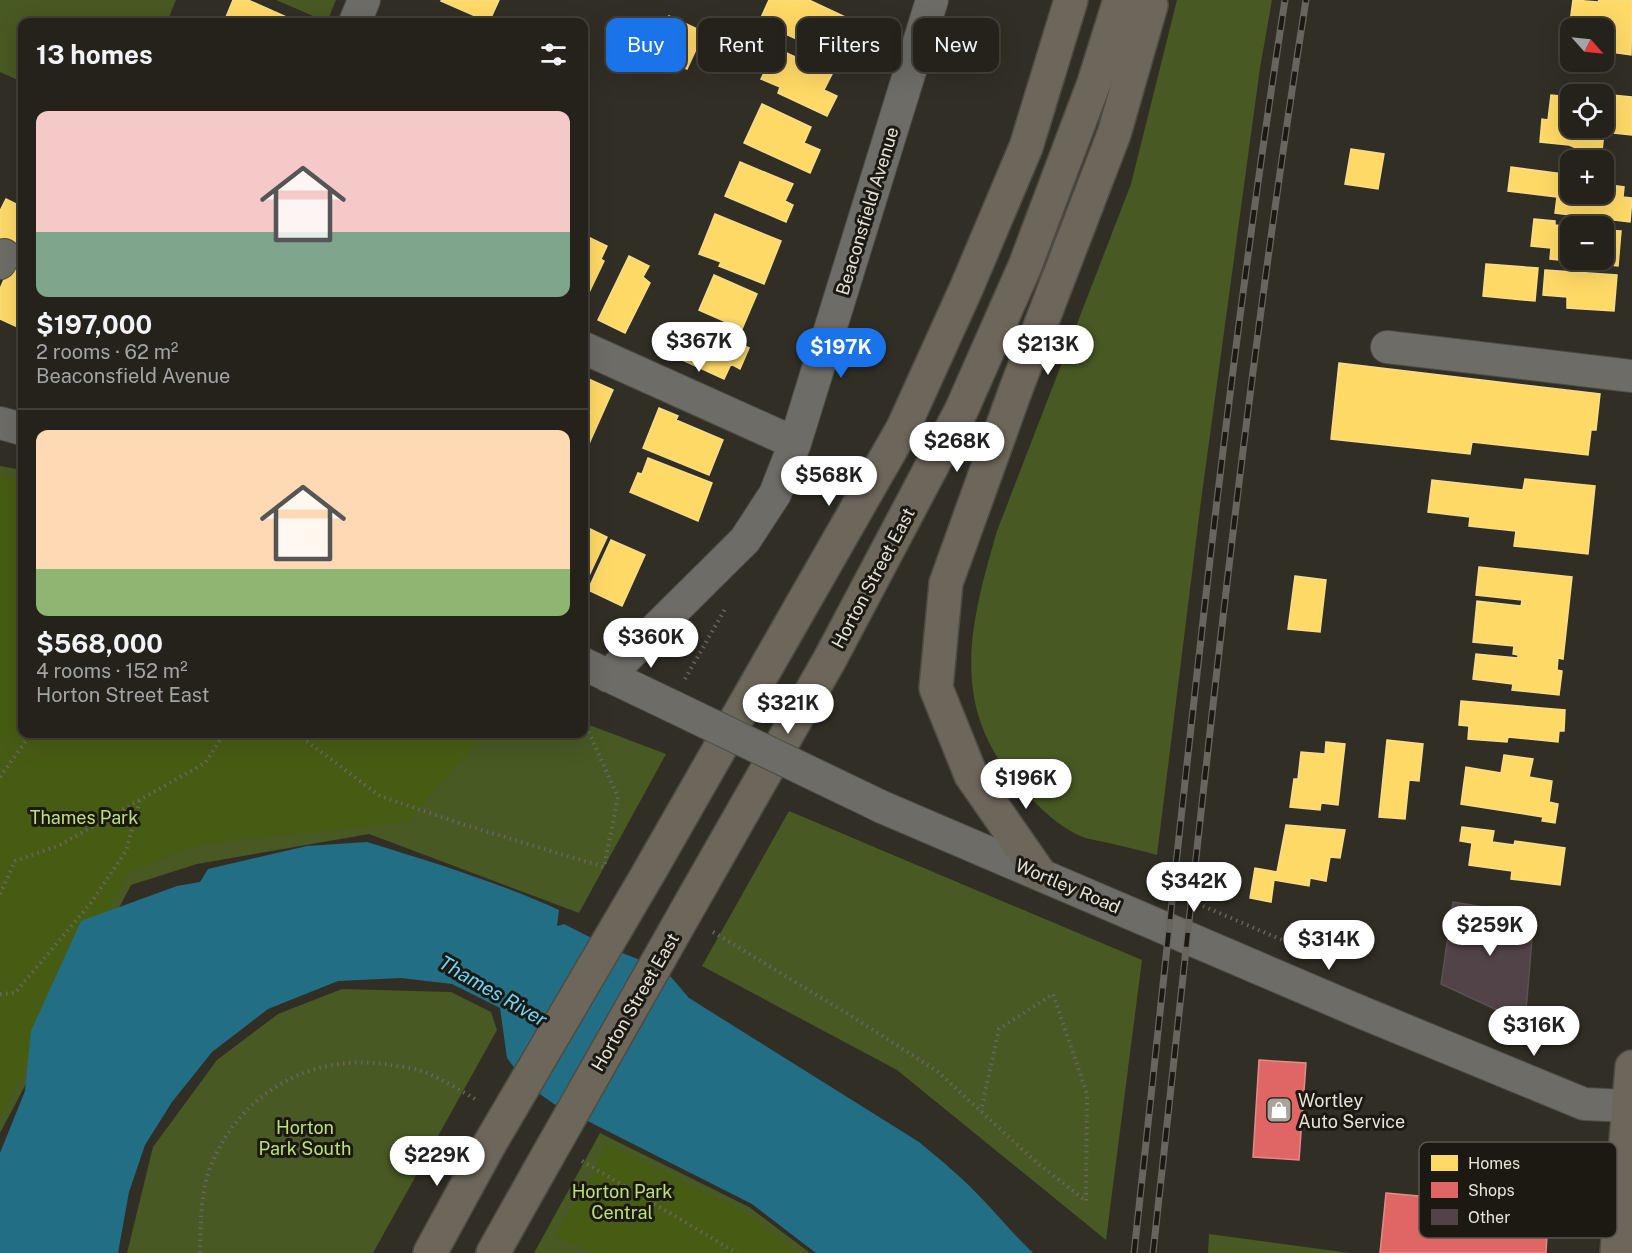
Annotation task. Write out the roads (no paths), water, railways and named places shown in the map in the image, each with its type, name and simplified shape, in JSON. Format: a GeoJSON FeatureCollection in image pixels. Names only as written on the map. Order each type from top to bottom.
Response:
{"type":"FeatureCollection","features":[{"type":"Feature","properties":{"kind":"main road"},"geometry":{"type":"LineString","coordinates":[[430,1253],[489,1145],[648,874],[903,428],[966,289],[1026,147],[1071,0]]}},
{"type":"Feature","properties":{"kind":"main road","name":"Horton Street East"},"geometry":{"type":"LineString","coordinates":[[493,1253],[538,1173],[699,914],[961,411],[1025,266],[1094,83],[1120,0]]}},
{"type":"Feature","properties":{"kind":"main road"},"geometry":{"type":"LineString","coordinates":[[1040,873],[971,776],[936,688],[946,583],[1016,389],[1114,135],[1151,5],[1149,0]]}},
{"type":"Feature","properties":{"kind":"main road"},"geometry":{"type":"LineString","coordinates":[[1617,1253],[1632,1067]]}},
{"type":"Feature","properties":{"kind":"street"},"geometry":{"type":"LineString","coordinates":[[357,18],[364,0]]}},
{"type":"Feature","properties":{"kind":"street","name":"Beaconsfield Avenue"},"geometry":{"type":"LineString","coordinates":[[596,670],[745,540],[776,494],[795,443],[932,0]]}},
{"type":"Feature","properties":{"kind":"street"},"geometry":{"type":"LineString","coordinates":[[1387,347],[1632,376]]}},
{"type":"Feature","properties":{"kind":"street"},"geometry":{"type":"LineString","coordinates":[[588,350],[795,443]]}},
{"type":"Feature","properties":{"kind":"street"},"geometry":{"type":"LineString","coordinates":[[0,423],[18,428]]}},
{"type":"Feature","properties":{"kind":"street","name":"Wortley Road"},"geometry":{"type":"LineString","coordinates":[[596,670],[882,807],[1383,1022],[1584,1104],[1628,1106]]}},
{"type":"Feature","properties":{"kind":"water","name":"Thames River"},"geometry":{"type":"Polygon","coordinates":[[[367,842],[464,873],[536,900],[559,910],[557,926],[564,924],[615,950],[665,970],[689,998],[919,1142],[969,1186],[1033,1253],[816,1253],[752,1204],[554,1104],[526,1084],[507,1058],[500,1008],[452,984],[401,978],[338,981],[268,1009],[212,1052],[172,1102],[145,1145],[129,1192],[118,1253],[0,1253],[0,1153],[25,1091],[31,1031],[81,921],[177,886],[200,882],[208,869],[307,846],[367,842]]]}},
{"type":"Feature","properties":{"kind":"railway"},"geometry":{"type":"LineString","coordinates":[[1134,1253],[1221,469],[1240,312],[1285,0]]}},
{"type":"Feature","properties":{"kind":"railway"},"geometry":{"type":"LineString","coordinates":[[1153,1253],[1241,469],[1282,156],[1306,0]]}},
{"type":"Feature","properties":{"kind":"place","name":"Wortley Auto Service"},"geometry":{"type":"Point","coordinates":[1279,1110]}},
{"type":"Feature","properties":{"kind":"park label","name":"Thames Park"},"geometry":{"type":"Point","coordinates":[84,817]}},
{"type":"Feature","properties":{"kind":"park label","name":"Horton Park South"},"geometry":{"type":"Point","coordinates":[305,1137]}},
{"type":"Feature","properties":{"kind":"park label","name":"Horton Park Central"},"geometry":{"type":"Point","coordinates":[622,1201]}}]}
